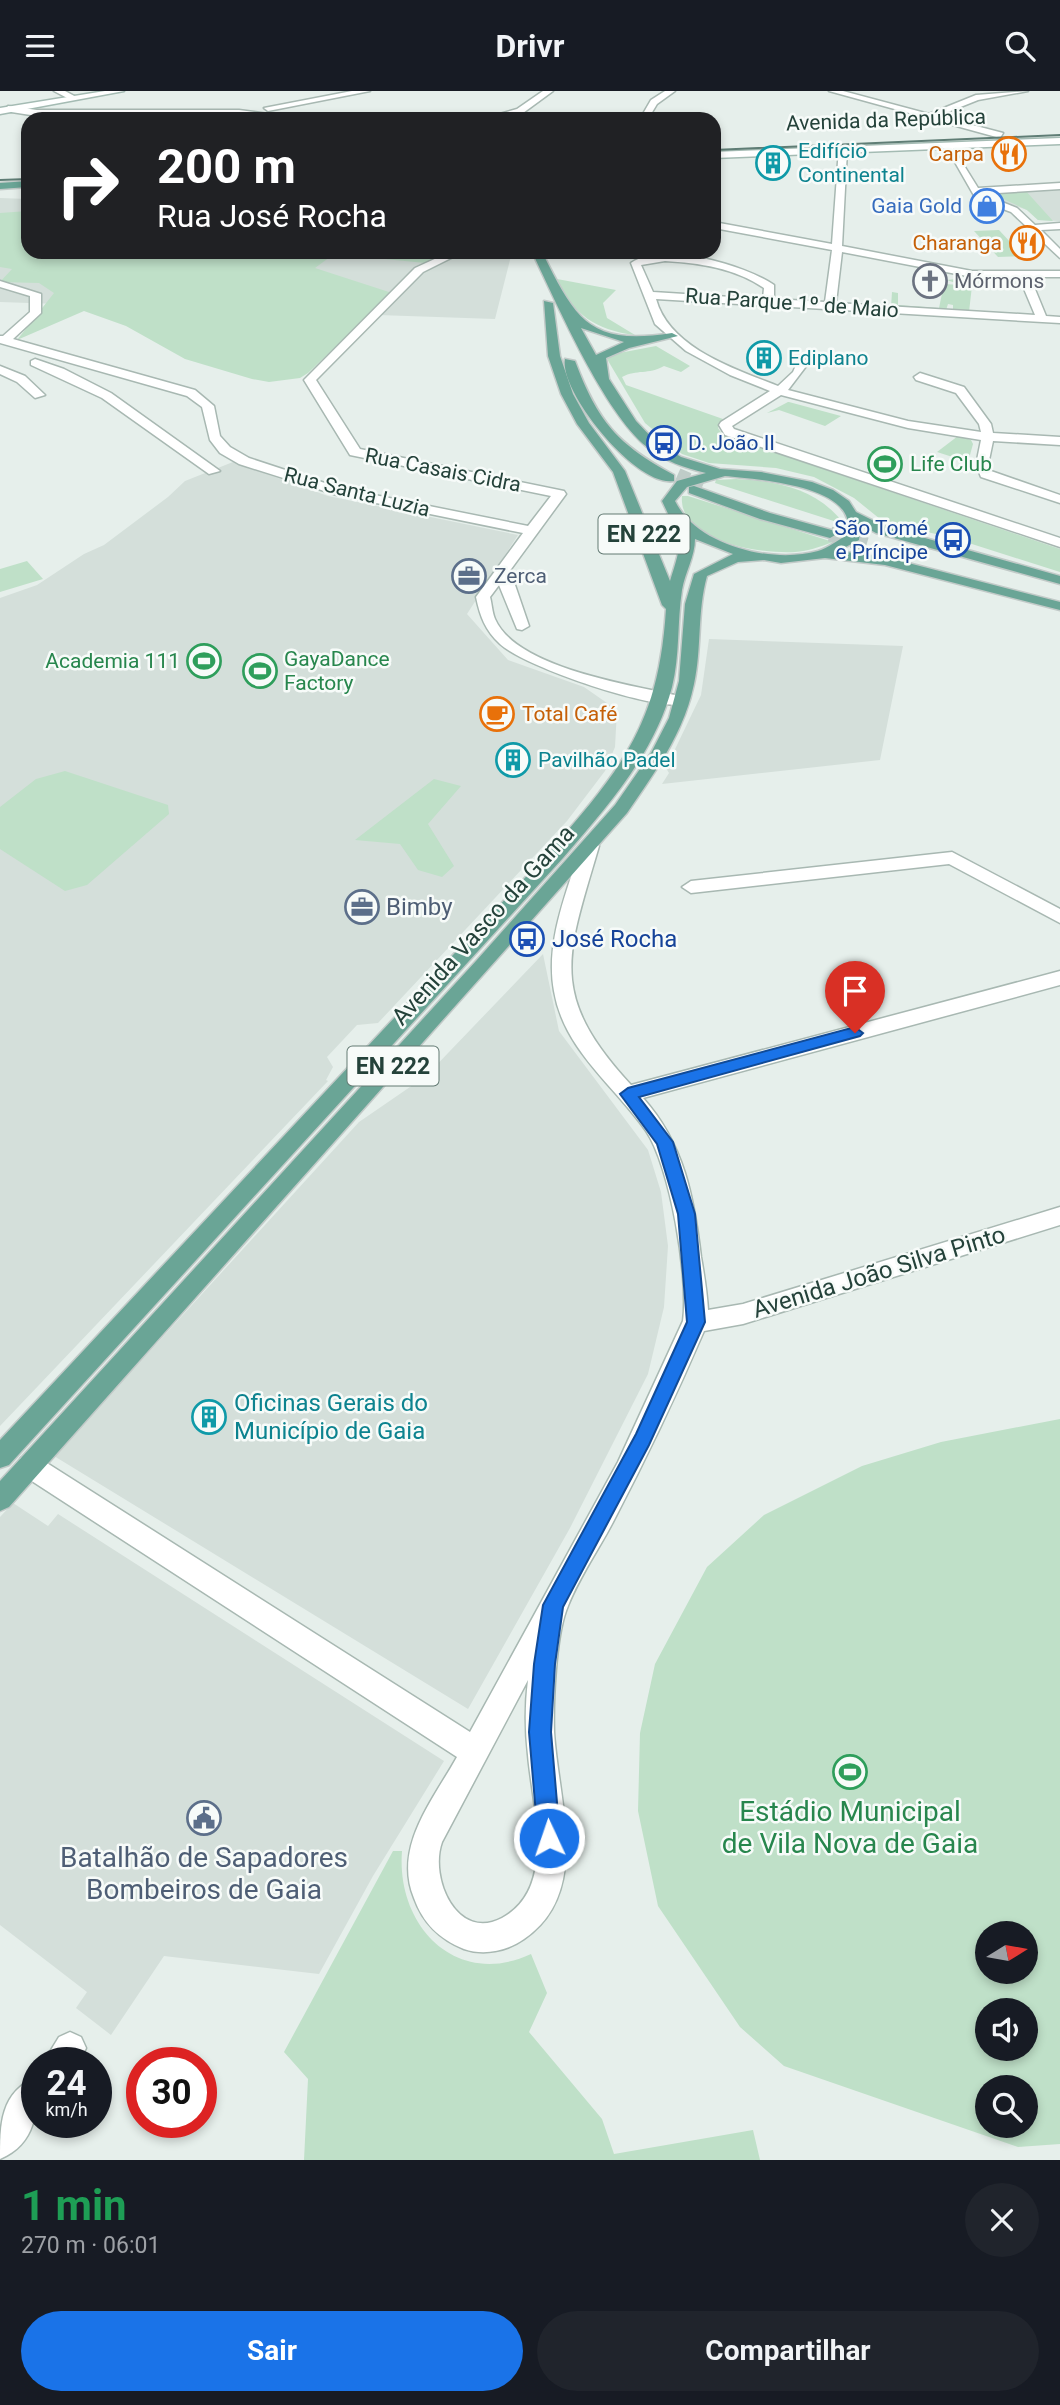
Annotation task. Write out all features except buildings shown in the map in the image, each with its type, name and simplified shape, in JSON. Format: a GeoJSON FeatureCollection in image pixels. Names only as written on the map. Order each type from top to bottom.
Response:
{"type":"FeatureCollection","features":[{"type":"Feature","properties":{"kind":"main road"},"geometry":{"type":"LineString","coordinates":[[0,177],[21,176]]}},
{"type":"Feature","properties":{"kind":"main road"},"geometry":{"type":"LineString","coordinates":[[0,186],[21,184]]}},
{"type":"Feature","properties":{"kind":"main road"},"geometry":{"type":"LineString","coordinates":[[531,259],[554,303],[627,418],[652,445],[668,456],[695,467],[804,483],[836,498],[853,515],[881,530],[1060,580]]}},
{"type":"Feature","properties":{"kind":"main road"},"geometry":{"type":"LineString","coordinates":[[539,259],[576,381],[603,428],[625,452],[674,476]]}},
{"type":"Feature","properties":{"kind":"main road"},"geometry":{"type":"LineString","coordinates":[[554,303],[578,322],[598,333],[638,341]]}},
{"type":"Feature","properties":{"kind":"main road"},"geometry":{"type":"LineString","coordinates":[[554,303],[554,356],[566,394],[583,424],[607,452],[659,491],[671,516],[685,529],[717,547],[762,556],[794,558],[828,554],[885,561],[1060,607]]}},
{"type":"Feature","properties":{"kind":"main road"},"geometry":{"type":"LineString","coordinates":[[608,385],[600,357],[638,341],[672,336]]}},
{"type":"Feature","properties":{"kind":"main road","name":"EN 222"},"geometry":{"type":"LineString","coordinates":[[607,452],[620,471],[663,582],[672,619]]}},
{"type":"Feature","properties":{"kind":"main road"},"geometry":{"type":"LineString","coordinates":[[659,491],[672,491],[685,482],[724,472]]}},
{"type":"Feature","properties":{"kind":"main road"},"geometry":{"type":"LineString","coordinates":[[698,488],[765,516],[834,531]]}},
{"type":"Feature","properties":{"kind":"main road"},"geometry":{"type":"LineString","coordinates":[[828,554],[854,537],[857,526],[853,515]]}},
{"type":"Feature","properties":{"kind":"main road","name":"Avenida Vasco da Gama"},"geometry":{"type":"LineString","coordinates":[[0,1457],[557,854],[633,759],[651,725],[670,660],[676,583],[690,542],[685,529]]}},
{"type":"Feature","properties":{"kind":"main road"},"geometry":{"type":"LineString","coordinates":[[1060,589],[870,541],[1060,597]]}},
{"type":"Feature","properties":{"kind":"main road","name":"Avenida Vasco da Gama"},"geometry":{"type":"LineString","coordinates":[[0,1499],[590,846],[659,753],[682,701],[687,681],[692,604],[701,575],[735,558],[762,556]]}},
{"type":"Feature","properties":{"kind":"street"},"geometry":{"type":"LineString","coordinates":[[58,91],[74,98]]}},
{"type":"Feature","properties":{"kind":"street"},"geometry":{"type":"LineString","coordinates":[[4,110],[120,91]]}},
{"type":"Feature","properties":{"kind":"street"},"geometry":{"type":"LineString","coordinates":[[245,112],[366,91]]}},
{"type":"Feature","properties":{"kind":"street"},"geometry":{"type":"LineString","coordinates":[[516,112],[549,91]]}},
{"type":"Feature","properties":{"kind":"street"},"geometry":{"type":"LineString","coordinates":[[648,112],[654,102],[671,91]]}},
{"type":"Feature","properties":{"kind":"street"},"geometry":{"type":"LineString","coordinates":[[833,91],[930,116],[971,132]]}},
{"type":"Feature","properties":{"kind":"street"},"geometry":{"type":"LineString","coordinates":[[930,116],[976,98],[1024,91]]}},
{"type":"Feature","properties":{"kind":"street"},"geometry":{"type":"LineString","coordinates":[[4,110],[26,112]]}},
{"type":"Feature","properties":{"kind":"street","name":"Avenida da República"},"geometry":{"type":"LineString","coordinates":[[721,147],[932,138],[971,132],[1000,135],[1060,132]]}},
{"type":"Feature","properties":{"kind":"street"},"geometry":{"type":"LineString","coordinates":[[932,138],[947,145],[979,197],[1014,210],[1060,255]]}},
{"type":"Feature","properties":{"kind":"street","name":"Avenida da República"},"geometry":{"type":"LineString","coordinates":[[721,155],[1060,141]]}},
{"type":"Feature","properties":{"kind":"street"},"geometry":{"type":"LineString","coordinates":[[830,306],[837,250],[842,150]]}},
{"type":"Feature","properties":{"kind":"street"},"geometry":{"type":"LineString","coordinates":[[976,191],[1060,186]]}},
{"type":"Feature","properties":{"kind":"street"},"geometry":{"type":"LineString","coordinates":[[721,226],[972,274],[1060,274]]}},
{"type":"Feature","properties":{"kind":"street"},"geometry":{"type":"LineString","coordinates":[[1033,228],[1060,226]]}},
{"type":"Feature","properties":{"kind":"street","name":"Rua Casais Cidra"},"geometry":{"type":"LineString","coordinates":[[443,259],[419,270],[310,380],[355,452],[559,494],[533,531]]}},
{"type":"Feature","properties":{"kind":"street"},"geometry":{"type":"LineString","coordinates":[[640,259],[657,320],[672,336],[732,375],[778,391],[878,418],[988,437],[1029,442],[1060,441]]}},
{"type":"Feature","properties":{"kind":"street"},"geometry":{"type":"LineString","coordinates":[[674,259],[748,273],[769,287],[768,301]]}},
{"type":"Feature","properties":{"kind":"street"},"geometry":{"type":"LineString","coordinates":[[1024,276],[1044,321]]}},
{"type":"Feature","properties":{"kind":"street"},"geometry":{"type":"LineString","coordinates":[[0,284],[36,294],[35,313],[2,344],[96,387],[214,471]]}},
{"type":"Feature","properties":{"kind":"street","name":"Rua Parque 1º de Maio"},"geometry":{"type":"LineString","coordinates":[[649,295],[1060,320]]}},
{"type":"Feature","properties":{"kind":"street","name":"Rua Santa Luzia"},"geometry":{"type":"LineString","coordinates":[[2,344],[191,393],[208,406],[214,437],[225,450],[244,461],[337,491],[533,531]]}},
{"type":"Feature","properties":{"kind":"street"},"geometry":{"type":"LineString","coordinates":[[826,358],[802,363],[801,372],[778,391],[732,418],[725,425],[729,432],[1060,543]]}},
{"type":"Feature","properties":{"kind":"street"},"geometry":{"type":"LineString","coordinates":[[0,370],[21,379],[39,395]]}},
{"type":"Feature","properties":{"kind":"street"},"geometry":{"type":"LineString","coordinates":[[920,376],[960,390],[985,424],[988,437],[982,465],[986,474],[1060,499]]}},
{"type":"Feature","properties":{"kind":"street"},"geometry":{"type":"LineString","coordinates":[[533,531],[483,597],[482,610],[490,623],[524,655],[550,668],[626,691],[682,701]]}},
{"type":"Feature","properties":{"kind":"street"},"geometry":{"type":"LineString","coordinates":[[498,577],[508,585],[522,626]]}},
{"type":"Feature","properties":{"kind":"street"},"geometry":{"type":"LineString","coordinates":[[553,1605],[544,1664],[540,1732],[547,1799],[549,1883],[539,1908],[521,1927],[496,1937],[467,1935],[446,1923],[429,1900],[422,1872],[426,1844],[553,1605],[643,1439],[696,1322],[686,1214],[664,1142],[628,1094],[583,1043],[567,1009],[561,960],[568,913],[590,846]]}},
{"type":"Feature","properties":{"kind":"street"},"geometry":{"type":"LineString","coordinates":[[691,887],[952,858],[1060,917]]}},
{"type":"Feature","properties":{"kind":"street"},"geometry":{"type":"LineString","coordinates":[[628,1094],[1060,978]]}},
{"type":"Feature","properties":{"kind":"street","name":"Avenida João Silva Pinto"},"geometry":{"type":"LineString","coordinates":[[696,1322],[743,1314],[1060,1216]]}},
{"type":"Feature","properties":{"kind":"street"},"geometry":{"type":"LineString","coordinates":[[30,1466],[475,1752]]}},
{"type":"Feature","properties":{"kind":"street"},"geometry":{"type":"LineString","coordinates":[[0,2142],[21,2114]]}},
{"type":"Feature","properties":{"kind":"shaded area"},"geometry":{"type":"Polygon","coordinates":[[[1060,188],[1060,221],[1038,220],[1027,210],[995,198],[992,191],[1060,188]]]}},
{"type":"Feature","properties":{"kind":"shaded area"},"geometry":{"type":"Polygon","coordinates":[[[0,198],[21,199],[21,259],[510,259],[495,319],[0,302],[0,198]]]}},
{"type":"Feature","properties":{"kind":"shaded area"},"geometry":{"type":"Polygon","coordinates":[[[233,462],[328,496],[518,535],[467,614],[508,660],[584,687],[617,710],[615,747],[605,771],[567,821],[378,1023],[357,1025],[327,1057],[333,1067],[326,1080],[328,1081],[0,1426],[0,598],[37,585],[84,554],[104,545],[185,481],[233,462]]]}},
{"type":"Feature","properties":{"kind":"shaded area"},"geometry":{"type":"Polygon","coordinates":[[[709,639],[903,646],[880,760],[662,784],[669,773],[666,768],[701,695],[709,639]]]}},
{"type":"Feature","properties":{"kind":"shaded area"},"geometry":{"type":"Polygon","coordinates":[[[543,954],[559,1031],[648,1150],[661,1192],[668,1246],[664,1307],[648,1374],[570,1528],[468,1709],[54,1456],[359,1122],[426,1076],[543,954]]]}},
{"type":"Feature","properties":{"kind":"shaded area","name":"Batalhão de Sapadores Bombeiros de Gaia"},"geometry":{"type":"Polygon","coordinates":[[[13,1503],[48,1526],[58,1514],[444,1761],[373,1876],[319,1974],[164,1956],[111,2035],[76,2008],[87,1992],[0,1925],[0,1517],[13,1503]]]}},
{"type":"Feature","properties":{"kind":"green space"},"geometry":{"type":"Polygon","coordinates":[[[1025,190],[1053,221],[1038,220],[1027,210],[990,193],[1025,190]]]}},
{"type":"Feature","properties":{"kind":"green space"},"geometry":{"type":"Polygon","coordinates":[[[21,212],[21,259],[327,259],[315,268],[392,293],[308,373],[300,378],[269,382],[185,359],[126,326],[84,311],[17,340],[54,293],[39,283],[0,282],[12,269],[0,267],[0,213],[21,212]]]}},
{"type":"Feature","properties":{"kind":"green space"},"geometry":{"type":"Polygon","coordinates":[[[999,230],[1023,256],[998,257],[974,231],[999,230]]]}},
{"type":"Feature","properties":{"kind":"green space"},"geometry":{"type":"Polygon","coordinates":[[[385,259],[432,259],[425,263],[385,259]]]}},
{"type":"Feature","properties":{"kind":"green space"},"geometry":{"type":"Polygon","coordinates":[[[973,277],[969,312],[953,311],[953,305],[948,304],[946,310],[891,307],[892,292],[898,293],[898,305],[939,308],[944,284],[961,285],[947,280],[973,277]]]}},
{"type":"Feature","properties":{"kind":"green space"},"geometry":{"type":"Polygon","coordinates":[[[557,279],[616,290],[603,303],[607,318],[635,335],[597,325],[587,319],[570,302],[557,279]]]}},
{"type":"Feature","properties":{"kind":"green space"},"geometry":{"type":"Polygon","coordinates":[[[656,346],[690,366],[681,372],[664,366],[633,373],[622,377],[626,385],[723,419],[718,428],[722,434],[732,438],[1060,549],[1060,572],[950,537],[885,523],[854,498],[814,477],[776,468],[709,463],[682,454],[645,423],[607,359],[614,354],[656,346]]]}},
{"type":"Feature","properties":{"kind":"green space"},"geometry":{"type":"Polygon","coordinates":[[[788,402],[841,416],[825,426],[779,410],[767,413],[788,402]]]}},
{"type":"Feature","properties":{"kind":"green space"},"geometry":{"type":"Polygon","coordinates":[[[958,436],[971,440],[973,444],[968,462],[937,452],[958,436]]]}},
{"type":"Feature","properties":{"kind":"green space"},"geometry":{"type":"Polygon","coordinates":[[[736,479],[780,484],[807,493],[830,509],[841,520],[840,523],[715,483],[716,480],[736,479]]]}},
{"type":"Feature","properties":{"kind":"green space"},"geometry":{"type":"Polygon","coordinates":[[[682,496],[833,542],[805,551],[780,552],[762,551],[724,542],[693,524],[684,512],[682,496]]]}},
{"type":"Feature","properties":{"kind":"green space"},"geometry":{"type":"Polygon","coordinates":[[[27,561],[43,579],[0,592],[0,569],[27,561]]]}},
{"type":"Feature","properties":{"kind":"green space"},"geometry":{"type":"Polygon","coordinates":[[[65,771],[168,805],[169,814],[87,885],[65,891],[0,849],[0,807],[36,779],[65,771]]]}},
{"type":"Feature","properties":{"kind":"green space"},"geometry":{"type":"Polygon","coordinates":[[[434,779],[461,786],[428,824],[454,866],[442,877],[418,870],[400,844],[355,840],[434,779]]]}},
{"type":"Feature","properties":{"kind":"green space","name":"Estádio Municipal de Vila Nova de Gaia"},"geometry":{"type":"Polygon","coordinates":[[[1060,1419],[1060,2144],[1018,2147],[992,2138],[1038,2138],[1038,2075],[975,2075],[975,2132],[784,2066],[740,2027],[658,1906],[638,1811],[640,1733],[655,1664],[707,1567],[764,1515],[862,1466],[941,1442],[1060,1419]]]}},
{"type":"Feature","properties":{"kind":"green space"},"geometry":{"type":"Polygon","coordinates":[[[393,1851],[402,1851],[403,1878],[409,1904],[420,1926],[436,1944],[456,1957],[478,1963],[504,1963],[531,1954],[547,1993],[529,2032],[602,2119],[614,2154],[753,2130],[760,2160],[304,2160],[308,2079],[284,2052],[393,1851]]]}},
{"type":"Feature","properties":{"kind":"tunnel"},"geometry":{"type":"LineString","coordinates":[[678,474],[703,485]]}},
{"type":"Feature","properties":{"kind":"tunnel"},"geometry":{"type":"LineString","coordinates":[[830,534],[867,545]]}},
{"type":"Feature","properties":{"kind":"tram line"},"geometry":{"type":"LineString","coordinates":[[721,150],[1060,135]]}},
{"type":"Feature","properties":{"kind":"tram line"},"geometry":{"type":"LineString","coordinates":[[0,180],[21,179]]}},
{"type":"Feature","properties":{"kind":"place","name":"Carpa"},"geometry":{"type":"Point","coordinates":[1009,154]}},
{"type":"Feature","properties":{"kind":"place","name":"Edifício Continental"},"geometry":{"type":"Point","coordinates":[773,163]}},
{"type":"Feature","properties":{"kind":"place","name":"Gaia Gold"},"geometry":{"type":"Point","coordinates":[987,206]}},
{"type":"Feature","properties":{"kind":"place","name":"Charanga"},"geometry":{"type":"Point","coordinates":[1027,243]}},
{"type":"Feature","properties":{"kind":"place","name":"Mórmons"},"geometry":{"type":"Point","coordinates":[930,281]}},
{"type":"Feature","properties":{"kind":"place","name":"Ediplano"},"geometry":{"type":"Point","coordinates":[764,358]}},
{"type":"Feature","properties":{"kind":"place","name":"D. João II"},"geometry":{"type":"Point","coordinates":[664,443]}},
{"type":"Feature","properties":{"kind":"place","name":"Life Club"},"geometry":{"type":"Point","coordinates":[885,464]}},
{"type":"Feature","properties":{"kind":"place","name":"São Tomé e Príncipe"},"geometry":{"type":"Point","coordinates":[953,540]}},
{"type":"Feature","properties":{"kind":"place","name":"Zerca"},"geometry":{"type":"Point","coordinates":[469,576]}},
{"type":"Feature","properties":{"kind":"place","name":"Academia 111"},"geometry":{"type":"Point","coordinates":[204,661]}},
{"type":"Feature","properties":{"kind":"place","name":"GayaDance Factory"},"geometry":{"type":"Point","coordinates":[260,671]}},
{"type":"Feature","properties":{"kind":"place","name":"Total Café"},"geometry":{"type":"Point","coordinates":[497,714]}},
{"type":"Feature","properties":{"kind":"place","name":"Pavilhão Padel"},"geometry":{"type":"Point","coordinates":[513,760]}},
{"type":"Feature","properties":{"kind":"place","name":"Bimby"},"geometry":{"type":"Point","coordinates":[362,907]}},
{"type":"Feature","properties":{"kind":"place","name":"José Rocha"},"geometry":{"type":"Point","coordinates":[527,939]}},
{"type":"Feature","properties":{"kind":"place","name":"Oficinas Gerais do Município de Gaia"},"geometry":{"type":"Point","coordinates":[209,1417]}},
{"type":"Feature","properties":{"kind":"place","name":"Estádio Municipal de Vila Nova de Gaia"},"geometry":{"type":"Point","coordinates":[850,1772]}},
{"type":"Feature","properties":{"kind":"place","name":"Batalhão de Sapadores Bombeiros de Gaia"},"geometry":{"type":"Point","coordinates":[204,1818]}},
{"type":"Feature","properties":{"kind":"route"},"geometry":{"type":"LineString","coordinates":[[549,1838],[540,1732],[544,1664],[553,1605],[643,1439],[696,1322],[686,1214],[664,1142],[628,1094],[855,1033]]}}]}
